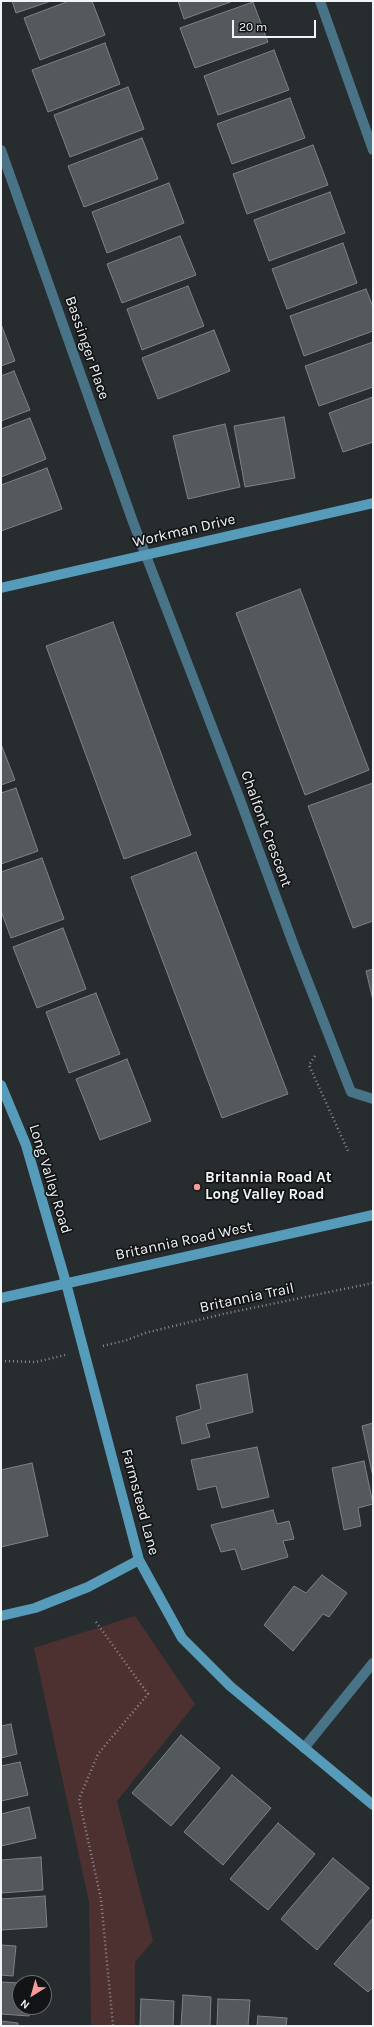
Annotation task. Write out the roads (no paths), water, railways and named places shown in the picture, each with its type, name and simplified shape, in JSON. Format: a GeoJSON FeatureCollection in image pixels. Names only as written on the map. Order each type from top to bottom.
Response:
{"type":"FeatureCollection","features":[{"type":"Feature","properties":{"kind":"street"},"geometry":{"type":"LineString","coordinates":[[320,1],[373,150]]}},
{"type":"Feature","properties":{"kind":"street","name":"Bassinger Place"},"geometry":{"type":"LineString","coordinates":[[1,150],[132,522],[146,555]]}},
{"type":"Feature","properties":{"kind":"street","name":"Workman Drive"},"geometry":{"type":"LineString","coordinates":[[1,588],[373,503]]}},
{"type":"Feature","properties":{"kind":"street","name":"Chalfont Crescent"},"geometry":{"type":"LineString","coordinates":[[146,555],[351,1092],[373,1099]]}},
{"type":"Feature","properties":{"kind":"street","name":"Long Valley Road"},"geometry":{"type":"LineString","coordinates":[[1,1085],[26,1145],[66,1283]]}},
{"type":"Feature","properties":{"kind":"street","name":"Britannia Road West"},"geometry":{"type":"LineString","coordinates":[[1,1298],[373,1215]]}},
{"type":"Feature","properties":{"kind":"street","name":"Farmstead Lane"},"geometry":{"type":"LineString","coordinates":[[66,1283],[139,1560],[182,1638],[230,1686],[373,1805]]}},
{"type":"Feature","properties":{"kind":"street"},"geometry":{"type":"LineString","coordinates":[[1,1616],[35,1608],[81,1590],[139,1560]]}},
{"type":"Feature","properties":{"kind":"street"},"geometry":{"type":"LineString","coordinates":[[304,1748],[373,1663]]}},
{"type":"Feature","properties":{"kind":"place","name":"Britannia Road At Long Valley Road"},"geometry":{"type":"Point","coordinates":[197,1187]}}]}
